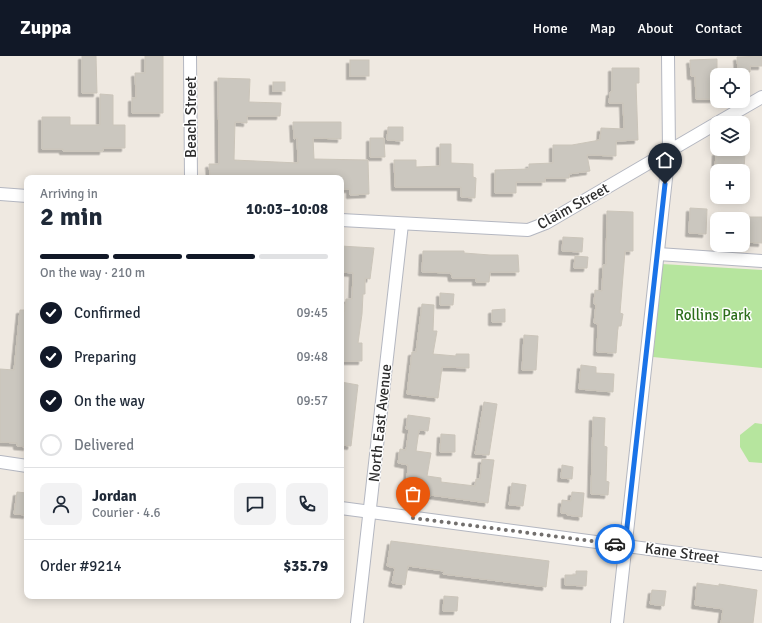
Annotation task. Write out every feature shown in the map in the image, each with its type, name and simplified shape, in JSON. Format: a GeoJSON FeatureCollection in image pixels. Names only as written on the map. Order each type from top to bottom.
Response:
{"type":"FeatureCollection","features":[{"type":"Feature","properties":{"kind":"street","name":"Beach Street"},"geometry":{"type":"LineString","coordinates":[[190,56],[191,175]]}},
{"type":"Feature","properties":{"kind":"street"},"geometry":{"type":"LineString","coordinates":[[616,623],[669,151],[668,56]]}},
{"type":"Feature","properties":{"kind":"street","name":"Claim Street"},"geometry":{"type":"LineString","coordinates":[[729,116],[762,97]]}},
{"type":"Feature","properties":{"kind":"street","name":"Claim Street"},"geometry":{"type":"LineString","coordinates":[[344,220],[528,230],[546,223],[710,127]]}},
{"type":"Feature","properties":{"kind":"street"},"geometry":{"type":"LineString","coordinates":[[0,194],[24,196]]}},
{"type":"Feature","properties":{"kind":"street","name":"North East Avenue"},"geometry":{"type":"LineString","coordinates":[[357,623],[402,224]]}},
{"type":"Feature","properties":{"kind":"street"},"geometry":{"type":"LineString","coordinates":[[658,254],[762,261]]}},
{"type":"Feature","properties":{"kind":"street"},"geometry":{"type":"LineString","coordinates":[[0,462],[24,466]]}},
{"type":"Feature","properties":{"kind":"street","name":"Kane Street"},"geometry":{"type":"LineString","coordinates":[[344,508],[762,564]]}},
{"type":"Feature","properties":{"kind":"green space","name":"Rollins Park"},"geometry":{"type":"Polygon","coordinates":[[[662,264],[762,270],[762,368],[653,357],[662,264]]]}},
{"type":"Feature","properties":{"kind":"green space"},"geometry":{"type":"Polygon","coordinates":[[[755,423],[762,424],[762,463],[749,462],[740,447],[740,435],[755,423]]]}},
{"type":"Feature","properties":{"kind":"building"},"geometry":{"type":"Polygon","coordinates":[[[82,56],[96,56],[97,93],[82,93],[82,56]]]}},
{"type":"Feature","properties":{"kind":"building"},"geometry":{"type":"Polygon","coordinates":[[[145,56],[163,56],[163,113],[132,113],[132,98],[136,98],[135,73],[145,73],[145,56]]]}},
{"type":"Feature","properties":{"kind":"building"},"geometry":{"type":"Polygon","coordinates":[[[762,56],[762,66],[738,68],[737,57],[762,56]]]}},
{"type":"Feature","properties":{"kind":"building"},"geometry":{"type":"Polygon","coordinates":[[[717,59],[717,68],[710,68],[710,99],[696,99],[695,76],[691,76],[690,60],[717,59]]]}},
{"type":"Feature","properties":{"kind":"building"},"geometry":{"type":"Polygon","coordinates":[[[350,60],[369,60],[369,76],[350,76],[350,60]]]}},
{"type":"Feature","properties":{"kind":"building"},"geometry":{"type":"Polygon","coordinates":[[[612,68],[639,68],[639,83],[636,83],[638,140],[616,141],[616,156],[587,155],[590,171],[569,174],[569,178],[545,178],[545,182],[516,182],[516,193],[495,193],[495,170],[529,169],[529,164],[553,163],[553,145],[572,145],[600,140],[601,128],[624,129],[623,103],[609,103],[610,92],[612,92],[612,68]]]}},
{"type":"Feature","properties":{"kind":"building"},"geometry":{"type":"Polygon","coordinates":[[[218,78],[250,79],[249,102],[281,103],[280,116],[247,116],[247,123],[235,122],[234,160],[298,163],[297,138],[294,139],[293,122],[341,122],[341,139],[313,138],[314,159],[368,160],[369,194],[350,195],[350,189],[344,189],[344,175],[210,175],[209,164],[219,164],[218,78]]]}},
{"type":"Feature","properties":{"kind":"building"},"geometry":{"type":"Polygon","coordinates":[[[273,82],[285,82],[285,91],[273,91],[273,82]]]}},
{"type":"Feature","properties":{"kind":"building"},"geometry":{"type":"Polygon","coordinates":[[[100,94],[113,95],[113,125],[125,125],[125,148],[103,148],[103,151],[63,151],[63,149],[42,149],[42,117],[70,117],[70,125],[100,125],[100,94]]]}},
{"type":"Feature","properties":{"kind":"building"},"geometry":{"type":"Polygon","coordinates":[[[388,127],[403,127],[403,141],[387,140],[388,127]]]}},
{"type":"Feature","properties":{"kind":"building"},"geometry":{"type":"Polygon","coordinates":[[[370,138],[384,138],[385,157],[370,157],[370,138]]]}},
{"type":"Feature","properties":{"kind":"building"},"geometry":{"type":"Polygon","coordinates":[[[440,144],[451,144],[451,163],[473,164],[473,177],[476,178],[475,198],[461,197],[461,187],[395,187],[394,160],[416,160],[416,167],[440,166],[440,144]]]}},
{"type":"Feature","properties":{"kind":"building"},"geometry":{"type":"Polygon","coordinates":[[[716,156],[745,156],[744,164],[715,164],[716,156]]]}},
{"type":"Feature","properties":{"kind":"building"},"geometry":{"type":"Polygon","coordinates":[[[690,208],[707,209],[706,234],[689,233],[690,208]]]}},
{"type":"Feature","properties":{"kind":"building"},"geometry":{"type":"Polygon","coordinates":[[[607,211],[633,212],[633,251],[625,251],[620,313],[623,314],[621,326],[618,326],[616,353],[597,352],[598,324],[594,323],[596,304],[594,304],[595,290],[602,291],[603,265],[606,265],[607,211]]]}},
{"type":"Feature","properties":{"kind":"building"},"geometry":{"type":"Polygon","coordinates":[[[750,217],[762,217],[762,243],[750,242],[750,217]]]}},
{"type":"Feature","properties":{"kind":"building"},"geometry":{"type":"Polygon","coordinates":[[[563,237],[583,238],[582,252],[562,251],[563,237]]]}},
{"type":"Feature","properties":{"kind":"building"},"geometry":{"type":"Polygon","coordinates":[[[344,246],[374,248],[370,279],[365,278],[365,294],[363,294],[358,343],[362,343],[362,361],[344,361],[344,316],[346,299],[352,299],[353,273],[344,272],[344,246]]]}},
{"type":"Feature","properties":{"kind":"building"},"geometry":{"type":"Polygon","coordinates":[[[423,251],[464,251],[464,253],[490,255],[518,255],[519,272],[490,272],[489,282],[476,282],[476,278],[452,278],[451,273],[422,272],[423,251]]]}},
{"type":"Feature","properties":{"kind":"building"},"geometry":{"type":"Polygon","coordinates":[[[575,256],[588,257],[587,268],[574,268],[575,256]]]}},
{"type":"Feature","properties":{"kind":"building"},"geometry":{"type":"Polygon","coordinates":[[[440,293],[454,294],[453,305],[440,305],[440,293]]]}},
{"type":"Feature","properties":{"kind":"building"},"geometry":{"type":"Polygon","coordinates":[[[422,304],[434,305],[433,331],[437,331],[433,354],[456,356],[456,354],[469,354],[469,368],[442,367],[438,398],[407,394],[412,352],[416,352],[422,304]]]}},
{"type":"Feature","properties":{"kind":"building"},"geometry":{"type":"Polygon","coordinates":[[[505,309],[505,322],[492,322],[492,310],[505,309]]]}},
{"type":"Feature","properties":{"kind":"building"},"geometry":{"type":"Polygon","coordinates":[[[20,310],[24,310],[24,447],[17,446],[17,443],[0,442],[0,369],[14,370],[20,310]]]}},
{"type":"Feature","properties":{"kind":"building"},"geometry":{"type":"Polygon","coordinates":[[[524,335],[538,336],[536,370],[522,370],[524,335]]]}},
{"type":"Feature","properties":{"kind":"building"},"geometry":{"type":"Polygon","coordinates":[[[581,365],[596,367],[596,373],[614,374],[613,392],[579,389],[581,365]]]}},
{"type":"Feature","properties":{"kind":"building"},"geometry":{"type":"Polygon","coordinates":[[[344,383],[358,385],[351,446],[344,445],[344,383]]]}},
{"type":"Feature","properties":{"kind":"building"},"geometry":{"type":"Polygon","coordinates":[[[484,402],[497,404],[489,455],[475,454],[484,402]]]}},
{"type":"Feature","properties":{"kind":"building"},"geometry":{"type":"Polygon","coordinates":[[[408,415],[430,418],[428,431],[419,430],[416,451],[431,453],[427,476],[441,478],[441,482],[475,486],[476,479],[480,479],[482,459],[494,460],[488,503],[430,495],[430,497],[406,495],[408,465],[398,463],[400,449],[406,450],[409,430],[406,429],[408,415]]]}},
{"type":"Feature","properties":{"kind":"building"},"geometry":{"type":"Polygon","coordinates":[[[593,417],[605,418],[604,446],[607,447],[606,481],[609,482],[608,495],[591,494],[593,417]]]}},
{"type":"Feature","properties":{"kind":"building"},"geometry":{"type":"Polygon","coordinates":[[[441,434],[455,435],[455,452],[440,452],[441,434]]]}},
{"type":"Feature","properties":{"kind":"building"},"geometry":{"type":"Polygon","coordinates":[[[562,465],[573,467],[572,479],[561,478],[562,465]]]}},
{"type":"Feature","properties":{"kind":"building"},"geometry":{"type":"Polygon","coordinates":[[[512,483],[526,485],[523,506],[509,505],[512,483]]]}},
{"type":"Feature","properties":{"kind":"building"},"geometry":{"type":"Polygon","coordinates":[[[17,492],[24,493],[24,515],[14,514],[17,492]]]}},
{"type":"Feature","properties":{"kind":"building"},"geometry":{"type":"Polygon","coordinates":[[[572,492],[584,493],[582,517],[561,513],[562,500],[571,501],[572,492]]]}},
{"type":"Feature","properties":{"kind":"building"},"geometry":{"type":"Polygon","coordinates":[[[391,541],[549,561],[546,587],[443,574],[444,571],[408,566],[405,585],[392,583],[395,568],[387,566],[391,541]]]}},
{"type":"Feature","properties":{"kind":"building"},"geometry":{"type":"Polygon","coordinates":[[[576,571],[587,571],[586,586],[565,585],[565,575],[576,575],[576,571]]]}},
{"type":"Feature","properties":{"kind":"building"},"geometry":{"type":"Polygon","coordinates":[[[697,583],[719,586],[719,584],[757,590],[753,623],[721,623],[723,609],[695,605],[697,583]]]}},
{"type":"Feature","properties":{"kind":"building"},"geometry":{"type":"Polygon","coordinates":[[[652,590],[666,591],[664,606],[650,604],[652,590]]]}},
{"type":"Feature","properties":{"kind":"building"},"geometry":{"type":"Polygon","coordinates":[[[444,596],[458,597],[457,611],[443,611],[444,596]]]}},
{"type":"Feature","properties":{"kind":"way so far"},"geometry":{"type":"LineString","coordinates":[[413,518],[615,544]]}},
{"type":"Feature","properties":{"kind":"route"},"geometry":{"type":"LineString","coordinates":[[615,544],[625,545],[665,184]]}}]}
